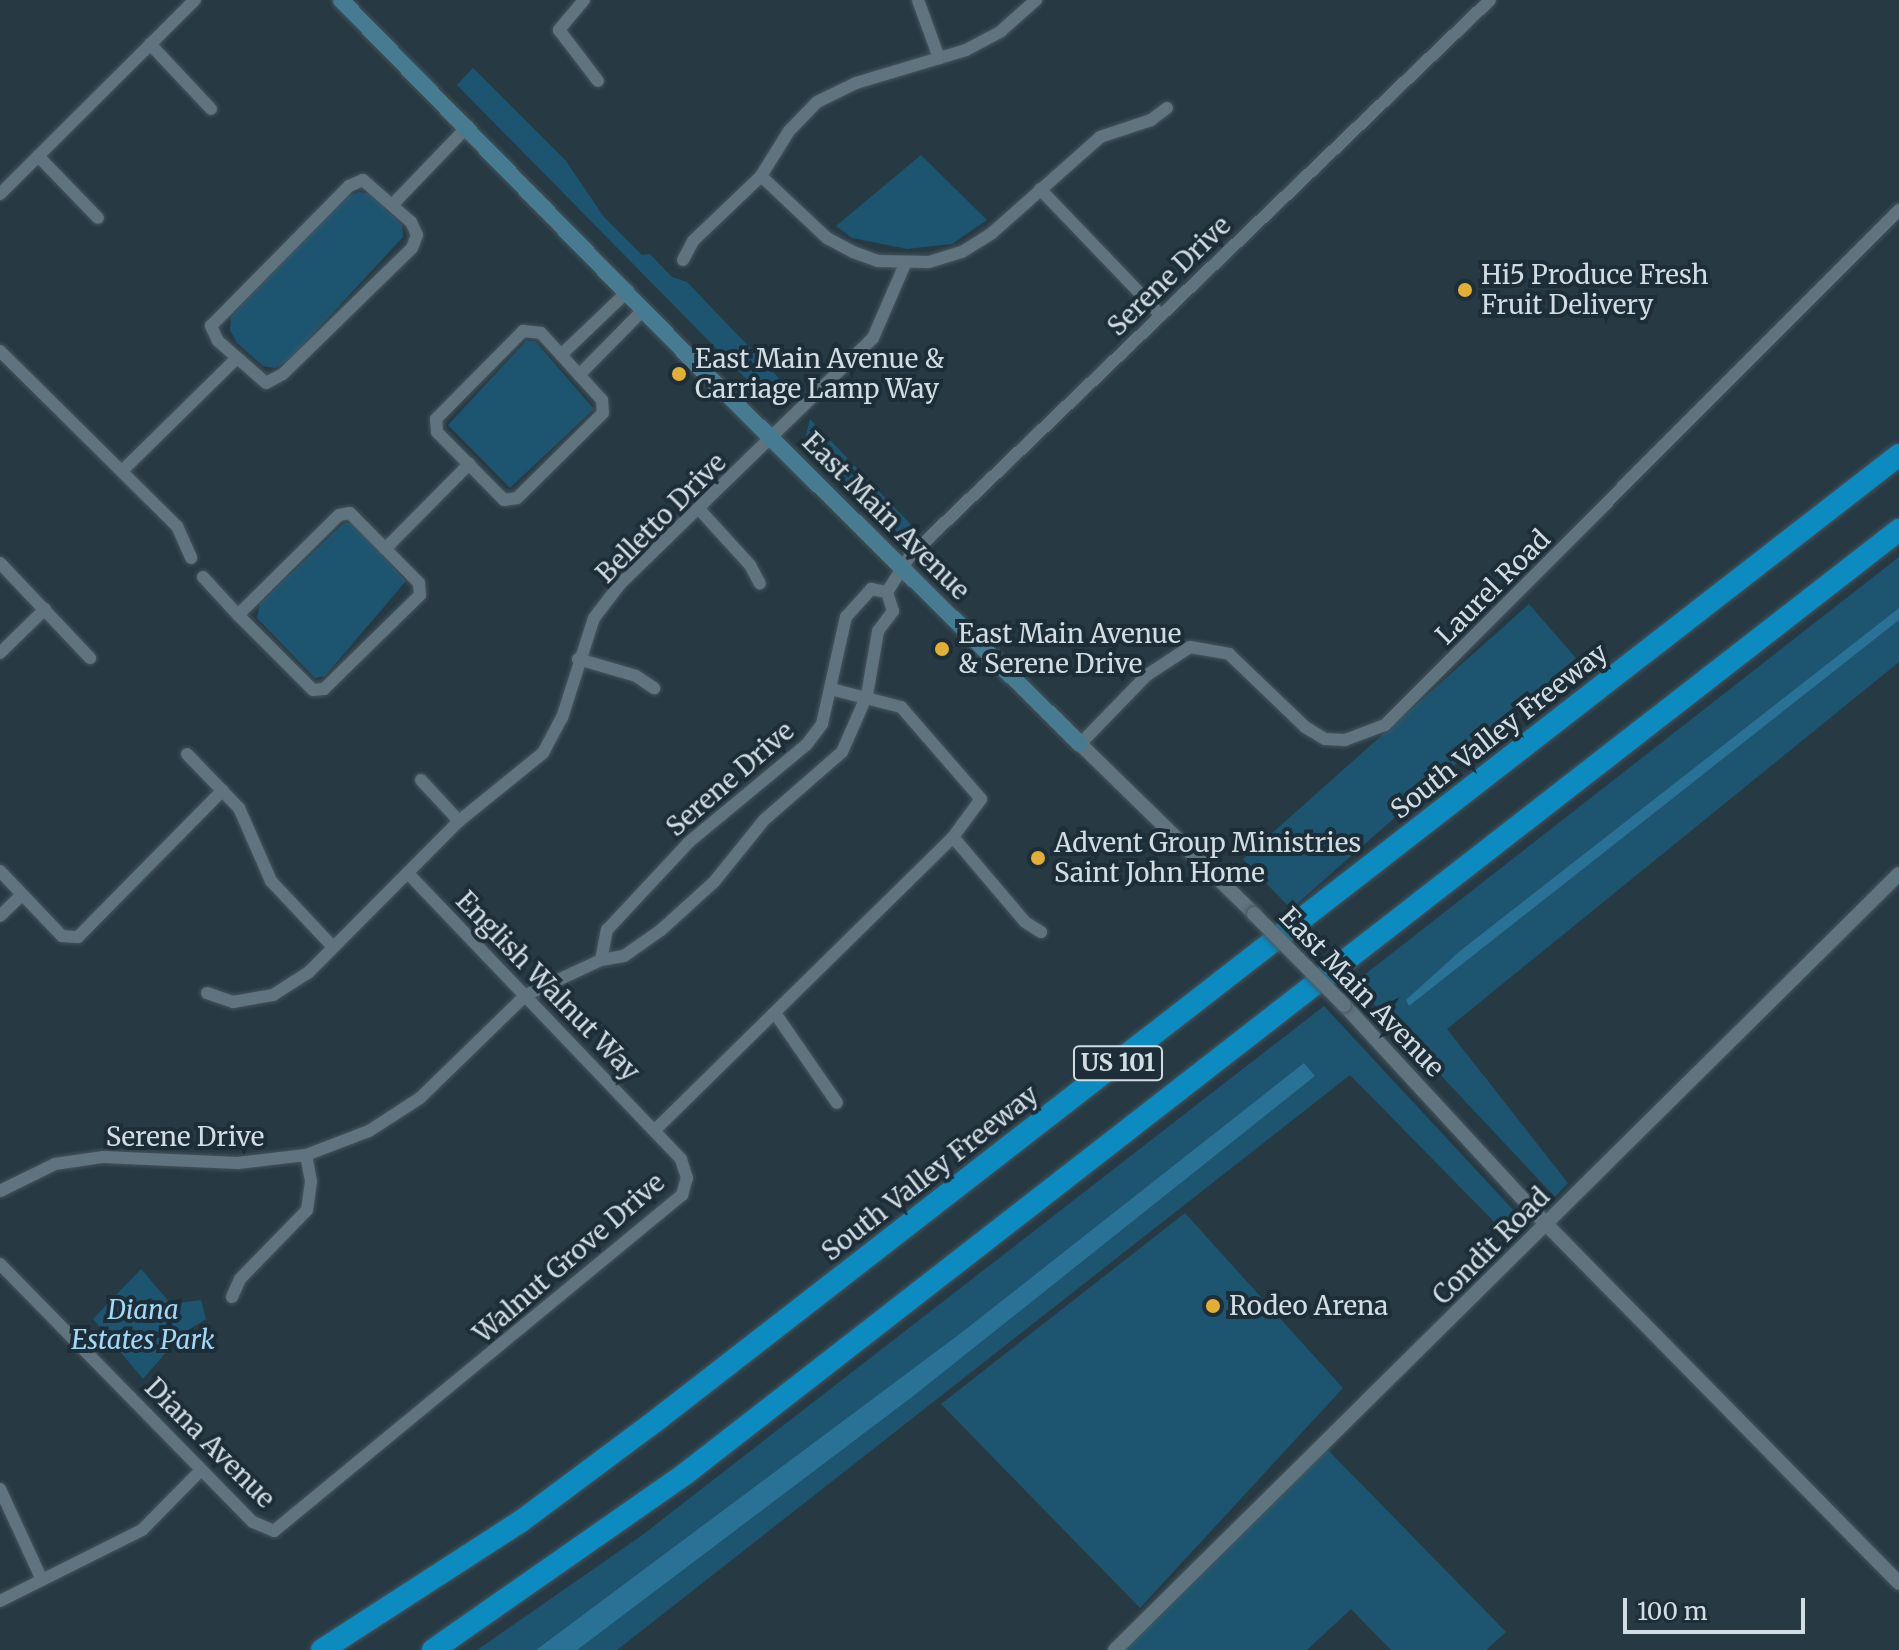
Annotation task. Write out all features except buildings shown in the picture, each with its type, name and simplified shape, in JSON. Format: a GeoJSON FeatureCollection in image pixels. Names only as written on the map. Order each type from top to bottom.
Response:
{"type":"FeatureCollection","features":[{"type":"Feature","properties":{"kind":"highway","name":"South Valley Freeway"},"geometry":{"type":"LineString","coordinates":[[322,1650],[454,1566],[612,1455],[1899,455]]}},
{"type":"Feature","properties":{"kind":"highway","name":"US 101"},"geometry":{"type":"LineString","coordinates":[[433,1650],[685,1474],[1899,530]]}},
{"type":"Feature","properties":{"kind":"main road","name":"East Main Avenue"},"geometry":{"type":"LineString","coordinates":[[341,0],[902,569],[1080,744]]}},
{"type":"Feature","properties":{"kind":"street"},"geometry":{"type":"LineString","coordinates":[[0,194],[195,0]]}},
{"type":"Feature","properties":{"kind":"street"},"geometry":{"type":"LineString","coordinates":[[584,0],[559,30],[598,81]]}},
{"type":"Feature","properties":{"kind":"street"},"geometry":{"type":"LineString","coordinates":[[918,0],[939,58]]}},
{"type":"Feature","properties":{"kind":"street"},"geometry":{"type":"LineString","coordinates":[[683,260],[693,241],[761,176],[789,131],[817,102],[856,83],[939,58],[1001,31],[1036,0]]}},
{"type":"Feature","properties":{"kind":"street","name":"Serene Drive"},"geometry":{"type":"LineString","coordinates":[[887,592],[902,569],[1161,315],[1490,0]]}},
{"type":"Feature","properties":{"kind":"street"},"geometry":{"type":"LineString","coordinates":[[150,44],[211,109]]}},
{"type":"Feature","properties":{"kind":"street"},"geometry":{"type":"LineString","coordinates":[[761,176],[827,238],[878,261],[905,264],[962,252],[992,233],[1100,137],[1151,120],[1167,108]]}},
{"type":"Feature","properties":{"kind":"street"},"geometry":{"type":"LineString","coordinates":[[393,204],[468,126]]}},
{"type":"Feature","properties":{"kind":"street"},"geometry":{"type":"LineString","coordinates":[[38,156],[98,218]]}},
{"type":"Feature","properties":{"kind":"street"},"geometry":{"type":"LineString","coordinates":[[363,180],[393,204],[417,235],[412,248],[283,374],[266,383],[236,359],[211,326],[220,312],[349,186],[363,180]]}},
{"type":"Feature","properties":{"kind":"street"},"geometry":{"type":"LineString","coordinates":[[1040,189],[1161,315]]}},
{"type":"Feature","properties":{"kind":"street","name":"Laurel Road"},"geometry":{"type":"LineString","coordinates":[[1080,744],[1147,675],[1190,647],[1229,654],[1305,727],[1325,739],[1356,738],[1385,725],[1899,210]]}},
{"type":"Feature","properties":{"kind":"street","name":"Belletto Drive"},"geometry":{"type":"LineString","coordinates":[[207,993],[233,1002],[273,995],[309,972],[459,821],[543,753],[562,718],[578,659],[594,618],[621,583],[774,438],[873,338],[905,264]]}},
{"type":"Feature","properties":{"kind":"street"},"geometry":{"type":"LineString","coordinates":[[561,355],[628,291]]}},
{"type":"Feature","properties":{"kind":"street"},"geometry":{"type":"LineString","coordinates":[[579,375],[644,309]]}},
{"type":"Feature","properties":{"kind":"street"},"geometry":{"type":"LineString","coordinates":[[523,331],[541,333],[579,375],[602,400],[603,413],[517,498],[504,500],[437,432],[436,419],[523,331]]}},
{"type":"Feature","properties":{"kind":"street"},"geometry":{"type":"LineString","coordinates":[[0,351],[177,526],[191,558]]}},
{"type":"Feature","properties":{"kind":"street"},"geometry":{"type":"LineString","coordinates":[[123,470],[236,359]]}},
{"type":"Feature","properties":{"kind":"street"},"geometry":{"type":"LineString","coordinates":[[385,549],[469,464]]}},
{"type":"Feature","properties":{"kind":"street"},"geometry":{"type":"LineString","coordinates":[[699,509],[750,565],[760,584]]}},
{"type":"Feature","properties":{"kind":"street"},"geometry":{"type":"LineString","coordinates":[[203,577],[238,615],[313,690],[324,689],[420,595],[419,583],[350,513],[339,515],[238,615]]}},
{"type":"Feature","properties":{"kind":"street"},"geometry":{"type":"LineString","coordinates":[[0,563],[90,658]]}},
{"type":"Feature","properties":{"kind":"street","name":"Serene Drive"},"geometry":{"type":"LineString","coordinates":[[601,960],[607,930],[689,842],[807,744],[822,724],[846,617],[871,589],[887,592]]}},
{"type":"Feature","properties":{"kind":"street","name":"Serene Drive"},"geometry":{"type":"LineString","coordinates":[[0,1191],[55,1164],[103,1157],[238,1163],[306,1155],[369,1131],[420,1098],[526,995],[601,960],[624,956],[714,882],[764,820],[842,752],[867,695],[873,646],[893,611],[887,592]]}},
{"type":"Feature","properties":{"kind":"street"},"geometry":{"type":"LineString","coordinates":[[0,653],[45,609]]}},
{"type":"Feature","properties":{"kind":"street"},"geometry":{"type":"LineString","coordinates":[[578,659],[636,676],[654,688]]}},
{"type":"Feature","properties":{"kind":"street"},"geometry":{"type":"LineString","coordinates":[[831,689],[867,695]]}},
{"type":"Feature","properties":{"kind":"street","name":"Walnut Grove Drive"},"geometry":{"type":"LineString","coordinates":[[293,1520],[682,1195],[687,1178],[681,1159],[655,1130],[953,837],[981,799],[901,707],[867,695]]}},
{"type":"Feature","properties":{"kind":"street","name":"East Main Avenue"},"geometry":{"type":"LineString","coordinates":[[1080,744],[1344,1005],[1547,1225],[1899,1583]]}},
{"type":"Feature","properties":{"kind":"street"},"geometry":{"type":"LineString","coordinates":[[187,754],[239,808],[271,881],[332,946]]}},
{"type":"Feature","properties":{"kind":"street"},"geometry":{"type":"LineString","coordinates":[[421,780],[459,821]]}},
{"type":"Feature","properties":{"kind":"street"},"geometry":{"type":"LineString","coordinates":[[0,871],[62,936],[78,937],[223,790]]}},
{"type":"Feature","properties":{"kind":"street"},"geometry":{"type":"LineString","coordinates":[[953,837],[1025,922],[1041,932]]}},
{"type":"Feature","properties":{"kind":"street","name":"English Walnut Way"},"geometry":{"type":"LineString","coordinates":[[408,873],[655,1130]]}},
{"type":"Feature","properties":{"kind":"street","name":"Condit Road"},"geometry":{"type":"LineString","coordinates":[[1115,1650],[1899,874]]}},
{"type":"Feature","properties":{"kind":"street"},"geometry":{"type":"LineString","coordinates":[[0,916],[22,895]]}},
{"type":"Feature","properties":{"kind":"street"},"geometry":{"type":"LineString","coordinates":[[775,1013],[837,1103]]}},
{"type":"Feature","properties":{"kind":"street"},"geometry":{"type":"LineString","coordinates":[[232,1297],[240,1279],[307,1210],[311,1181],[306,1155]]}},
{"type":"Feature","properties":{"kind":"street","name":"Diana Avenue"},"geometry":{"type":"LineString","coordinates":[[0,1264],[253,1522],[274,1531],[293,1520]]}},
{"type":"Feature","properties":{"kind":"street"},"geometry":{"type":"LineString","coordinates":[[0,1601],[142,1530],[201,1470]]}},
{"type":"Feature","properties":{"kind":"street"},"geometry":{"type":"LineString","coordinates":[[0,1489],[42,1580]]}},
{"type":"Feature","properties":{"kind":"green space"},"geometry":{"type":"Polygon","coordinates":[[[473,68],[566,161],[604,217],[642,255],[650,254],[672,277],[687,282],[797,397],[787,405],[769,402],[457,85],[473,68]]]}},
{"type":"Feature","properties":{"kind":"green space"},"geometry":{"type":"Polygon","coordinates":[[[921,155],[987,220],[952,244],[907,249],[852,238],[836,226],[921,155]]]}},
{"type":"Feature","properties":{"kind":"green space"},"geometry":{"type":"Polygon","coordinates":[[[359,192],[371,194],[402,225],[403,237],[289,360],[275,368],[263,366],[237,343],[230,330],[231,316],[345,197],[359,192]]]}},
{"type":"Feature","properties":{"kind":"green space"},"geometry":{"type":"Polygon","coordinates":[[[526,341],[535,341],[594,409],[510,488],[448,425],[526,341]]]}},
{"type":"Feature","properties":{"kind":"green space"},"geometry":{"type":"Polygon","coordinates":[[[810,419],[917,531],[898,533],[805,440],[810,419]]]}},
{"type":"Feature","properties":{"kind":"green space"},"geometry":{"type":"Polygon","coordinates":[[[344,523],[352,523],[406,581],[325,676],[315,678],[257,618],[260,603],[344,523]]]}},
{"type":"Feature","properties":{"kind":"green space"},"geometry":{"type":"Polygon","coordinates":[[[1899,557],[1899,662],[1447,1029],[1568,1183],[1555,1197],[1354,983],[1899,557]]]}},
{"type":"Feature","properties":{"kind":"green space"},"geometry":{"type":"Polygon","coordinates":[[[1529,604],[1576,658],[1291,909],[1243,859],[1529,604]]]}},
{"type":"Feature","properties":{"kind":"green space"},"geometry":{"type":"Polygon","coordinates":[[[1324,1006],[1528,1226],[1512,1240],[1350,1075],[617,1650],[477,1650],[641,1536],[1324,1006]]]}},
{"type":"Feature","properties":{"kind":"green space"},"geometry":{"type":"Polygon","coordinates":[[[1185,1213],[1343,1388],[1140,1608],[941,1404],[1185,1213]]]}},
{"type":"Feature","properties":{"kind":"green space","name":"Diana Estates Park"},"geometry":{"type":"Polygon","coordinates":[[[141,1269],[171,1304],[201,1300],[206,1319],[182,1334],[143,1379],[93,1319],[141,1269]]]}},
{"type":"Feature","properties":{"kind":"green space"},"geometry":{"type":"Polygon","coordinates":[[[1325,1447],[1506,1632],[1486,1650],[1391,1650],[1351,1609],[1307,1650],[1118,1650],[1325,1447]]]}},
{"type":"Feature","properties":{"kind":"shaded area"},"geometry":{"type":"Polygon","coordinates":[[[1899,608],[1899,620],[1409,1006],[1406,1000],[1460,951],[1899,608]]]}},
{"type":"Feature","properties":{"kind":"shaded area"},"geometry":{"type":"Polygon","coordinates":[[[1304,1063],[1315,1076],[912,1397],[577,1650],[536,1650],[961,1333],[1304,1063]]]}},
{"type":"Feature","properties":{"kind":"place","name":"Hi5 Produce Fresh Fruit Delivery"},"geometry":{"type":"Point","coordinates":[1465,290]}},
{"type":"Feature","properties":{"kind":"place","name":"East Main Avenue & Carriage Lamp Way"},"geometry":{"type":"Point","coordinates":[679,374]}},
{"type":"Feature","properties":{"kind":"place","name":"East Main Avenue & Serene Drive"},"geometry":{"type":"Point","coordinates":[942,649]}},
{"type":"Feature","properties":{"kind":"place","name":"Advent Group Ministries Saint John Home"},"geometry":{"type":"Point","coordinates":[1038,858]}},
{"type":"Feature","properties":{"kind":"place","name":"Rodeo Arena"},"geometry":{"type":"Point","coordinates":[1213,1306]}}]}
